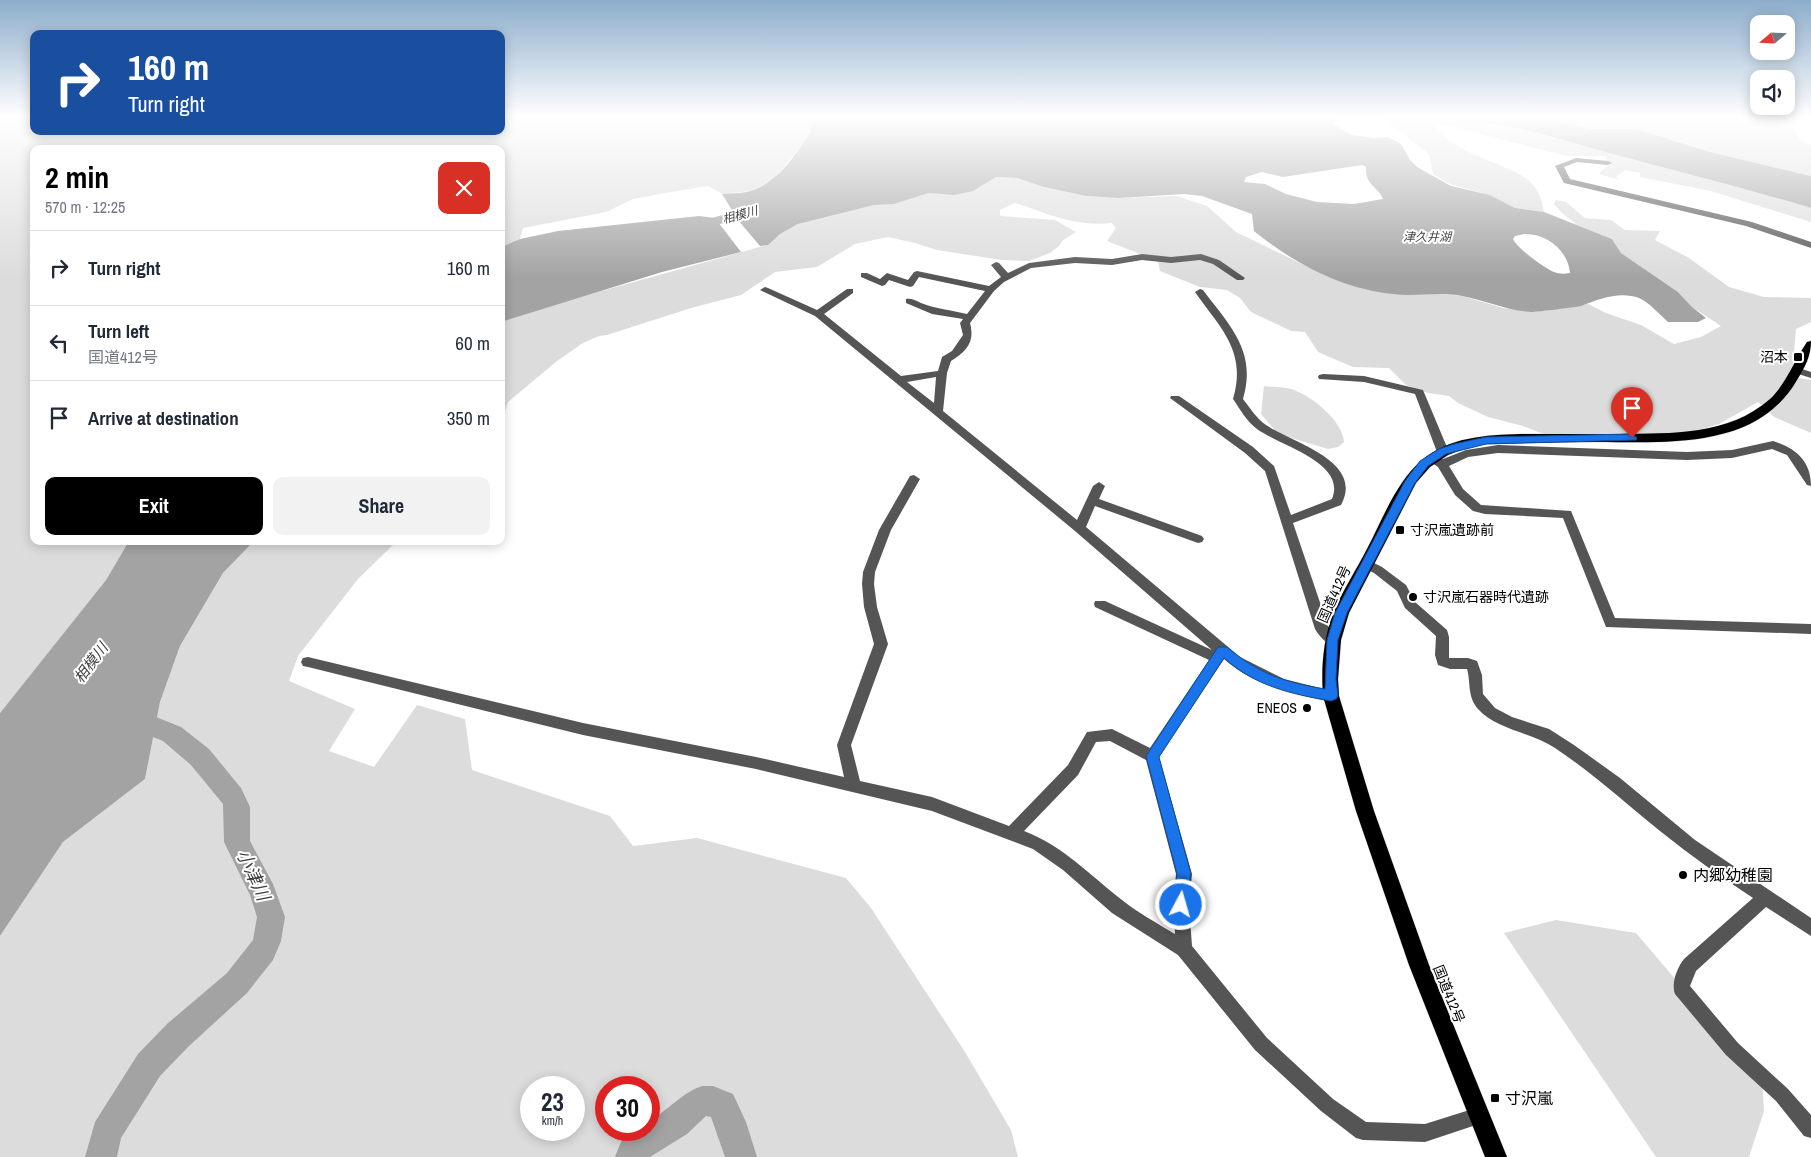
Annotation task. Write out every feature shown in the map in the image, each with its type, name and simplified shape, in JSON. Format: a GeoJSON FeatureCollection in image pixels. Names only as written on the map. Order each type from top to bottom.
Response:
{"type":"FeatureCollection","features":[{"type":"Feature","properties":{"kind":"highway","name":"国道412号"},"geometry":{"type":"LineString","coordinates":[[1496,1157],[1419,965],[1365,811],[1331,696],[1332,640],[1344,608],[1410,481],[1420,468],[1468,443],[1486,440],[1668,437],[1720,431],[1748,420],[1764,411],[1776,401],[1786,387],[1803,372],[1811,345]]}},
{"type":"Feature","properties":{"kind":"street"},"geometry":{"type":"LineString","coordinates":[[1560,170],[1567,181],[1749,224],[1811,245]]}},
{"type":"Feature","properties":{"kind":"street"},"geometry":{"type":"LineString","coordinates":[[938,412],[942,373],[946,359],[956,353],[965,342],[968,335],[965,323],[991,289],[1006,277],[1029,266],[1076,260],[1112,262],[1142,257],[1171,260],[1201,257],[1216,262],[1240,278]]}},
{"type":"Feature","properties":{"kind":"street"},"geometry":{"type":"LineString","coordinates":[[996,265],[1006,277]]}},
{"type":"Feature","properties":{"kind":"street"},"geometry":{"type":"LineString","coordinates":[[864,275],[882,283],[888,276],[910,284],[916,274],[991,289]]}},
{"type":"Feature","properties":{"kind":"street"},"geometry":{"type":"LineString","coordinates":[[765,290],[818,314],[1079,528],[1220,654]]}},
{"type":"Feature","properties":{"kind":"street"},"geometry":{"type":"LineString","coordinates":[[818,314],[850,291]]}},
{"type":"Feature","properties":{"kind":"street"},"geometry":{"type":"LineString","coordinates":[[1200,292],[1232,337],[1241,355],[1245,371],[1238,399],[1243,407],[1260,425],[1279,438],[1319,458],[1332,468],[1340,480],[1341,491],[1336,502],[1322,509],[1288,520]]}},
{"type":"Feature","properties":{"kind":"street"},"geometry":{"type":"LineString","coordinates":[[909,301],[935,312],[948,312],[969,317]]}},
{"type":"Feature","properties":{"kind":"street"},"geometry":{"type":"LineString","coordinates":[[898,380],[942,373]]}},
{"type":"Feature","properties":{"kind":"street"},"geometry":{"type":"LineString","coordinates":[[1322,378],[1364,379],[1419,392],[1439,458],[1459,492],[1477,508],[1567,514],[1611,623],[1811,629]]}},
{"type":"Feature","properties":{"kind":"street"},"geometry":{"type":"LineString","coordinates":[[1175,398],[1249,450],[1270,469],[1322,629],[1332,640]]}},
{"type":"Feature","properties":{"kind":"street"},"geometry":{"type":"LineString","coordinates":[[1439,458],[1498,448],[1687,456],[1732,454],[1773,445],[1791,452],[1811,482]]}},
{"type":"Feature","properties":{"kind":"street"},"geometry":{"type":"LineString","coordinates":[[854,786],[844,744],[881,644],[875,627],[868,582],[872,562],[878,548],[914,479]]}},
{"type":"Feature","properties":{"kind":"street"},"geometry":{"type":"LineString","coordinates":[[1079,528],[1093,502],[1098,486]]}},
{"type":"Feature","properties":{"kind":"street"},"geometry":{"type":"LineString","coordinates":[[1093,502],[1198,539]]}},
{"type":"Feature","properties":{"kind":"street"},"geometry":{"type":"LineString","coordinates":[[1366,564],[1378,570],[1402,588],[1410,605],[1442,634],[1441,657],[1443,661],[1452,665],[1463,663],[1472,665],[1475,674],[1477,698],[1490,712],[1503,721],[1536,729],[1550,737],[1616,784],[1688,844],[1811,928]]}},
{"type":"Feature","properties":{"kind":"street"},"geometry":{"type":"LineString","coordinates":[[1100,604],[1220,654],[1266,679],[1289,688],[1331,696]]}},
{"type":"Feature","properties":{"kind":"street"},"geometry":{"type":"LineString","coordinates":[[1152,756],[1220,654]]}},
{"type":"Feature","properties":{"kind":"street"},"geometry":{"type":"LineString","coordinates":[[308,662],[583,729],[756,763],[932,804],[1012,833],[1038,844],[1069,865],[1118,907],[1184,949],[1261,1044],[1327,1105],[1363,1131],[1425,1134],[1479,1116]]}},
{"type":"Feature","properties":{"kind":"street"},"geometry":{"type":"LineString","coordinates":[[1012,833],[1073,770],[1092,736],[1112,735],[1152,756],[1184,874],[1181,905],[1184,949]]}},
{"type":"Feature","properties":{"kind":"street"},"geometry":{"type":"LineString","coordinates":[[1766,897],[1690,965],[1686,970],[1681,988],[1732,1049],[1782,1095],[1811,1129]]}},
{"type":"Feature","properties":{"kind":"shaded area"},"geometry":{"type":"Polygon","coordinates":[[[0,170],[30,170],[30,545],[127,545],[106,580],[0,713],[0,170]]]}},
{"type":"Feature","properties":{"kind":"shaded area"},"geometry":{"type":"Polygon","coordinates":[[[505,170],[781,170],[773,180],[751,191],[722,194],[708,186],[633,199],[606,212],[523,228],[520,239],[505,245],[505,170]]]}},
{"type":"Feature","properties":{"kind":"shaded area"},"geometry":{"type":"Polygon","coordinates":[[[1432,170],[1511,170],[1534,185],[1544,212],[1515,208],[1490,195],[1450,184],[1433,174],[1432,170]]]}},
{"type":"Feature","properties":{"kind":"shaded area"},"geometry":{"type":"Polygon","coordinates":[[[1602,170],[1673,170],[1811,208],[1811,222],[1711,191],[1640,177],[1640,173],[1625,170],[1616,177],[1620,180],[1599,174],[1602,170]]]}},
{"type":"Feature","properties":{"kind":"shaded area"},"geometry":{"type":"Polygon","coordinates":[[[1786,170],[1811,170],[1811,176],[1786,170]]]}},
{"type":"Feature","properties":{"kind":"shaded area"},"geometry":{"type":"Polygon","coordinates":[[[996,177],[1017,178],[1044,187],[1086,196],[1119,198],[1177,196],[1207,206],[1236,232],[1304,265],[1434,293],[1462,296],[1503,308],[1533,312],[1580,306],[1586,303],[1606,313],[1641,325],[1674,344],[1701,337],[1721,326],[1692,307],[1678,292],[1621,253],[1612,239],[1577,225],[1554,204],[1556,200],[1566,202],[1585,218],[1611,220],[1625,230],[1660,231],[1655,240],[1689,258],[1729,287],[1764,297],[1811,298],[1811,322],[1796,329],[1792,377],[1811,380],[1811,433],[1774,417],[1758,402],[1719,424],[1689,433],[1618,442],[1562,441],[1523,426],[1488,417],[1458,403],[1449,396],[1428,393],[1406,385],[1389,368],[1353,367],[1318,352],[1305,332],[1291,331],[1251,312],[1240,298],[1227,290],[1200,287],[1160,271],[1158,261],[1107,241],[1116,228],[1112,223],[1098,224],[1074,221],[1015,203],[1000,210],[1000,216],[1055,220],[1076,232],[1063,240],[1050,253],[1029,261],[1002,260],[937,250],[888,237],[855,244],[817,267],[775,272],[741,295],[691,308],[599,336],[583,343],[557,361],[508,402],[505,411],[505,321],[562,302],[767,245],[780,234],[798,224],[874,205],[894,204],[929,193],[954,195],[982,186],[996,177]]]}},
{"type":"Feature","properties":{"kind":"shaded area"},"geometry":{"type":"Polygon","coordinates":[[[1264,386],[1291,389],[1308,397],[1332,418],[1342,434],[1344,442],[1338,447],[1328,449],[1278,434],[1261,414],[1264,386]]]}},
{"type":"Feature","properties":{"kind":"shaded area"},"geometry":{"type":"Polygon","coordinates":[[[250,545],[393,545],[358,579],[298,656],[289,681],[355,709],[329,751],[374,767],[417,705],[465,719],[472,770],[610,816],[633,846],[697,838],[846,878],[871,908],[965,1052],[1011,1130],[1018,1157],[0,1157],[0,936],[63,842],[145,779],[160,702],[180,646],[223,573],[250,545]]]}},
{"type":"Feature","properties":{"kind":"shaded area"},"geometry":{"type":"Polygon","coordinates":[[[1556,920],[1636,933],[1762,1081],[1764,1111],[1749,1157],[1656,1157],[1504,933],[1556,920]]]}},
{"type":"Feature","properties":{"kind":"water","name":"津久井湖"},"geometry":{"type":"Polygon","coordinates":[[[782,170],[1329,170],[1283,177],[1262,172],[1246,177],[1244,182],[1265,184],[1286,194],[1317,202],[1354,204],[1383,199],[1370,182],[1366,170],[1422,170],[1451,186],[1490,195],[1515,208],[1544,212],[1612,239],[1621,253],[1678,292],[1706,318],[1698,322],[1668,322],[1643,300],[1624,295],[1602,299],[1578,307],[1532,312],[1514,310],[1453,295],[1402,295],[1374,291],[1355,287],[1302,264],[1254,231],[1252,214],[1202,196],[1184,194],[1119,198],[1086,196],[1044,187],[1017,178],[996,177],[973,191],[954,195],[929,193],[894,204],[874,205],[798,224],[780,234],[768,245],[760,246],[738,220],[722,194],[747,192],[769,182],[782,170]],[[1532,234],[1515,236],[1513,239],[1525,252],[1550,270],[1562,274],[1570,273],[1565,257],[1560,250],[1548,240],[1532,234]]]}},
{"type":"Feature","properties":{"kind":"water"},"geometry":{"type":"Polygon","coordinates":[[[1673,170],[1786,170],[1811,176],[1811,208],[1673,170]]]}},
{"type":"Feature","properties":{"kind":"water"},"geometry":{"type":"Polygon","coordinates":[[[699,216],[715,218],[741,252],[662,272],[505,321],[505,245],[520,239],[558,231],[699,216]]]}},
{"type":"Feature","properties":{"kind":"water"},"geometry":{"type":"Polygon","coordinates":[[[127,545],[250,545],[223,573],[180,646],[160,702],[145,779],[63,842],[0,936],[0,713],[106,580],[127,545]]]}},
{"type":"Feature","properties":{"kind":"waterway","name":"相模川"},"geometry":{"type":"LineString","coordinates":[[691,228],[763,208]]}},
{"type":"Feature","properties":{"kind":"waterway","name":"小津川"},"geometry":{"type":"LineString","coordinates":[[101,1157],[106,1133],[149,1065],[178,1035],[237,983],[263,950],[267,941],[271,917],[263,893],[237,842],[237,807],[232,796],[200,757],[172,734],[156,727],[127,722]]}},
{"type":"Feature","properties":{"kind":"waterway","name":"小津川"},"geometry":{"type":"LineString","coordinates":[[631,1157],[644,1141],[676,1123],[696,1104],[705,1101],[722,1105],[730,1122],[741,1157]]}},
{"type":"Feature","properties":{"kind":"place","name":"沼本"},"geometry":{"type":"Point","coordinates":[1798,357]}},
{"type":"Feature","properties":{"kind":"place","name":"寸沢嵐遺跡前"},"geometry":{"type":"Point","coordinates":[1400,530]}},
{"type":"Feature","properties":{"kind":"place","name":"寸沢嵐石器時代遺跡"},"geometry":{"type":"Point","coordinates":[1413,597]}},
{"type":"Feature","properties":{"kind":"place","name":"ENEOS"},"geometry":{"type":"Point","coordinates":[1307,708]}},
{"type":"Feature","properties":{"kind":"place","name":"内郷幼稚園"},"geometry":{"type":"Point","coordinates":[1683,875]}},
{"type":"Feature","properties":{"kind":"place","name":"寸沢嵐"},"geometry":{"type":"Point","coordinates":[1495,1098]}},
{"type":"Feature","properties":{"kind":"route"},"geometry":{"type":"LineString","coordinates":[[1181,905],[1184,874],[1152,756],[1222,650],[1258,676],[1289,688],[1331,696],[1332,640],[1341,613],[1410,481],[1424,464],[1454,447],[1486,440],[1632,438]]}}]}
